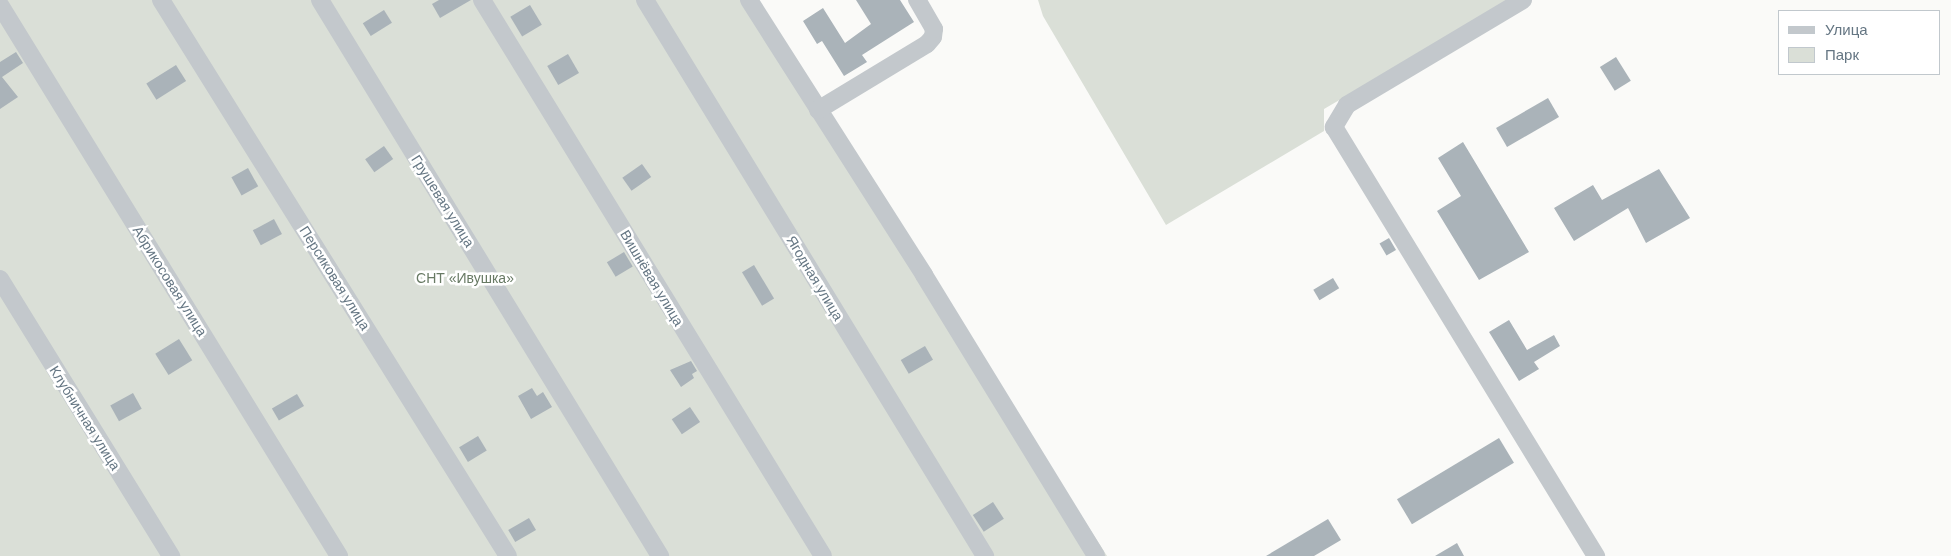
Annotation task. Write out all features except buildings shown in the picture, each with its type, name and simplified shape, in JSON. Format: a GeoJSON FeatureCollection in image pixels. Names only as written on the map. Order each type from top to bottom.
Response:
{"type":"FeatureCollection","features":[{"type":"Feature","properties":{"kind":"street","name":"Персиковая улица"},"geometry":{"type":"LineString","coordinates":[[161,0],[508,556]]}},
{"type":"Feature","properties":{"kind":"street","name":"Грушевая улица"},"geometry":{"type":"LineString","coordinates":[[320,0],[660,556]]}},
{"type":"Feature","properties":{"kind":"street","name":"Вишнёвая улица"},"geometry":{"type":"LineString","coordinates":[[482,0],[823,556]]}},
{"type":"Feature","properties":{"kind":"street","name":"Ягодная улица"},"geometry":{"type":"LineString","coordinates":[[645,0],[984,556]]}},
{"type":"Feature","properties":{"kind":"street"},"geometry":{"type":"LineString","coordinates":[[750,0],[924,275],[1096,556]]}},
{"type":"Feature","properties":{"kind":"street"},"geometry":{"type":"LineString","coordinates":[[818,110],[927,44],[933,37],[934,28],[917,0]]}},
{"type":"Feature","properties":{"kind":"street"},"geometry":{"type":"LineString","coordinates":[[1523,0],[1347,105],[1334,127],[1596,556]]}},
{"type":"Feature","properties":{"kind":"street","name":"Абрикосовая улица"},"geometry":{"type":"LineString","coordinates":[[0,5],[339,556]]}},
{"type":"Feature","properties":{"kind":"street","name":"Клубничная улица"},"geometry":{"type":"LineString","coordinates":[[0,279],[170,556]]}},
{"type":"Feature","properties":{"kind":"green space","name":"СНТ «Ивушка»"},"geometry":{"type":"Polygon","coordinates":[[[0,0],[752,0],[1107,556],[0,556],[0,0]]]}},
{"type":"Feature","properties":{"kind":"green space"},"geometry":{"type":"Polygon","coordinates":[[[1038,0],[1511,0],[1324,109],[1324,131],[1166,225],[1043,16],[1038,0]]]}}]}
